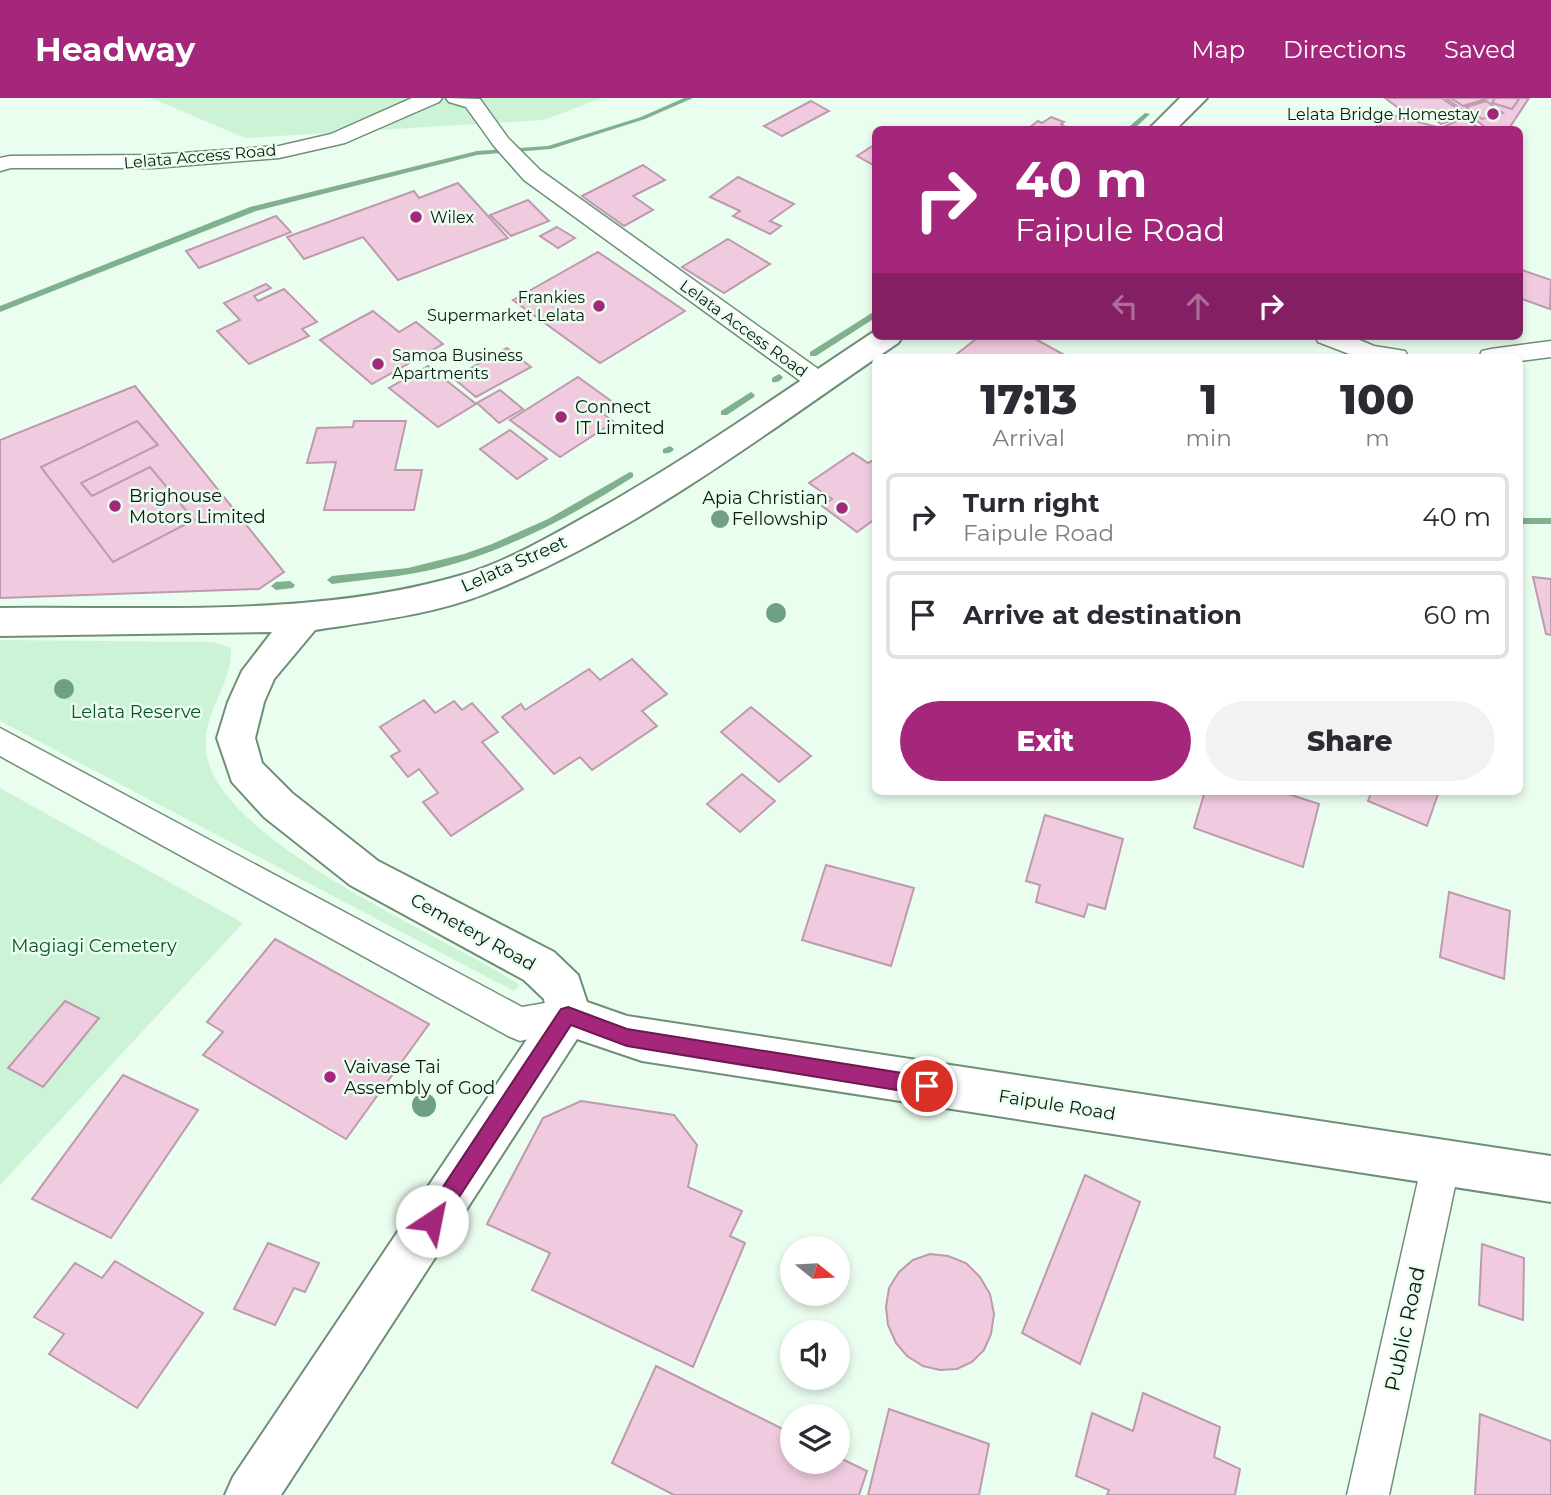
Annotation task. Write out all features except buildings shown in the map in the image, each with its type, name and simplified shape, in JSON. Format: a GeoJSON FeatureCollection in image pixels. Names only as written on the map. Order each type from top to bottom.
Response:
{"type":"FeatureCollection","features":[{"type":"Feature","properties":{"kind":"street","name":"Lelata Access Road"},"geometry":{"type":"LineString","coordinates":[[0,165],[10,162],[86,164],[247,156],[324,143],[409,104],[432,98]]}},
{"type":"Feature","properties":{"kind":"street","name":"Lelata Access Road"},"geometry":{"type":"LineString","coordinates":[[456,98],[473,103],[501,142],[532,175],[819,382]]}},
{"type":"Feature","properties":{"kind":"street"},"geometry":{"type":"LineString","coordinates":[[1164,126],[1195,98]]}},
{"type":"Feature","properties":{"kind":"street","name":"Lelata Street"},"geometry":{"type":"LineString","coordinates":[[0,622],[305,618],[400,604],[473,585],[553,550],[644,499],[882,340]]}},
{"type":"Feature","properties":{"kind":"street"},"geometry":{"type":"LineString","coordinates":[[1336,340],[1376,354]]}},
{"type":"Feature","properties":{"kind":"street"},"geometry":{"type":"LineString","coordinates":[[1514,354],[1551,349]]}},
{"type":"Feature","properties":{"kind":"street","name":"Cemetery Road"},"geometry":{"type":"LineString","coordinates":[[305,618],[260,671],[246,702],[236,738],[245,771],[278,805],[364,873],[539,966],[563,989],[568,1015]]}},
{"type":"Feature","properties":{"kind":"street"},"geometry":{"type":"LineString","coordinates":[[0,741],[520,1024],[568,1015]]}},
{"type":"Feature","properties":{"kind":"street"},"geometry":{"type":"LineString","coordinates":[[251,1495],[568,1015]]}},
{"type":"Feature","properties":{"kind":"street","name":"Faipule Road"},"geometry":{"type":"LineString","coordinates":[[568,1015],[627,1037],[1551,1180]]}},
{"type":"Feature","properties":{"kind":"street","name":"Public Road"},"geometry":{"type":"LineString","coordinates":[[1368,1495],[1441,1163]]}},
{"type":"Feature","properties":{"kind":"green space"},"geometry":{"type":"Polygon","coordinates":[[[151,98],[602,98],[544,120],[245,138],[151,98]]]}},
{"type":"Feature","properties":{"kind":"green space","name":"Lelata Reserve"},"geometry":{"type":"Polygon","coordinates":[[[0,640],[214,642],[231,648],[227,674],[206,736],[206,750],[219,785],[249,819],[290,852],[339,884],[520,985],[514,991],[0,721],[0,640]]]}},
{"type":"Feature","properties":{"kind":"green space","name":"Magiagi Cemetery"},"geometry":{"type":"Polygon","coordinates":[[[0,788],[243,923],[0,1185],[0,788]]]}},
{"type":"Feature","properties":{"kind":"waterway"},"geometry":{"type":"LineString","coordinates":[[0,309],[253,209],[477,153],[549,148],[643,118],[690,98]]}},
{"type":"Feature","properties":{"kind":"waterway"},"geometry":{"type":"LineString","coordinates":[[1133,126],[1147,114]]}},
{"type":"Feature","properties":{"kind":"waterway"},"geometry":{"type":"LineString","coordinates":[[813,354],[872,316]]}},
{"type":"Feature","properties":{"kind":"waterway"},"geometry":{"type":"LineString","coordinates":[[775,380],[779,377]]}},
{"type":"Feature","properties":{"kind":"waterway"},"geometry":{"type":"LineString","coordinates":[[724,413],[751,395]]}},
{"type":"Feature","properties":{"kind":"waterway"},"geometry":{"type":"LineString","coordinates":[[666,451],[670,449]]}},
{"type":"Feature","properties":{"kind":"waterway"},"geometry":{"type":"LineString","coordinates":[[332,580],[408,571],[495,547],[578,507],[630,475]]}},
{"type":"Feature","properties":{"kind":"waterway"},"geometry":{"type":"LineString","coordinates":[[1523,521],[1551,521]]}},
{"type":"Feature","properties":{"kind":"waterway"},"geometry":{"type":"LineString","coordinates":[[276,586],[290,585]]}},
{"type":"Feature","properties":{"kind":"place","name":"Lelata Bridge Homestay"},"geometry":{"type":"Point","coordinates":[1493,114]}},
{"type":"Feature","properties":{"kind":"place","name":"Wilex"},"geometry":{"type":"Point","coordinates":[416,217]}},
{"type":"Feature","properties":{"kind":"place","name":"Frankies Supermarket Lelata"},"geometry":{"type":"Point","coordinates":[599,306]}},
{"type":"Feature","properties":{"kind":"place","name":"Samoa Business Apartments"},"geometry":{"type":"Point","coordinates":[378,364]}},
{"type":"Feature","properties":{"kind":"place","name":"Connect IT Limited"},"geometry":{"type":"Point","coordinates":[561,417]}},
{"type":"Feature","properties":{"kind":"place","name":"Brighouse Motors Limited"},"geometry":{"type":"Point","coordinates":[115,506]}},
{"type":"Feature","properties":{"kind":"place","name":"Apia Christian Fellowship"},"geometry":{"type":"Point","coordinates":[842,508]}},
{"type":"Feature","properties":{"kind":"place","name":"Vaivase Tai Assembly of God"},"geometry":{"type":"Point","coordinates":[330,1077]}},
{"type":"Feature","properties":{"kind":"route"},"geometry":{"type":"LineString","coordinates":[[432,1221],[568,1015],[627,1037],[927,1086]]}}]}
